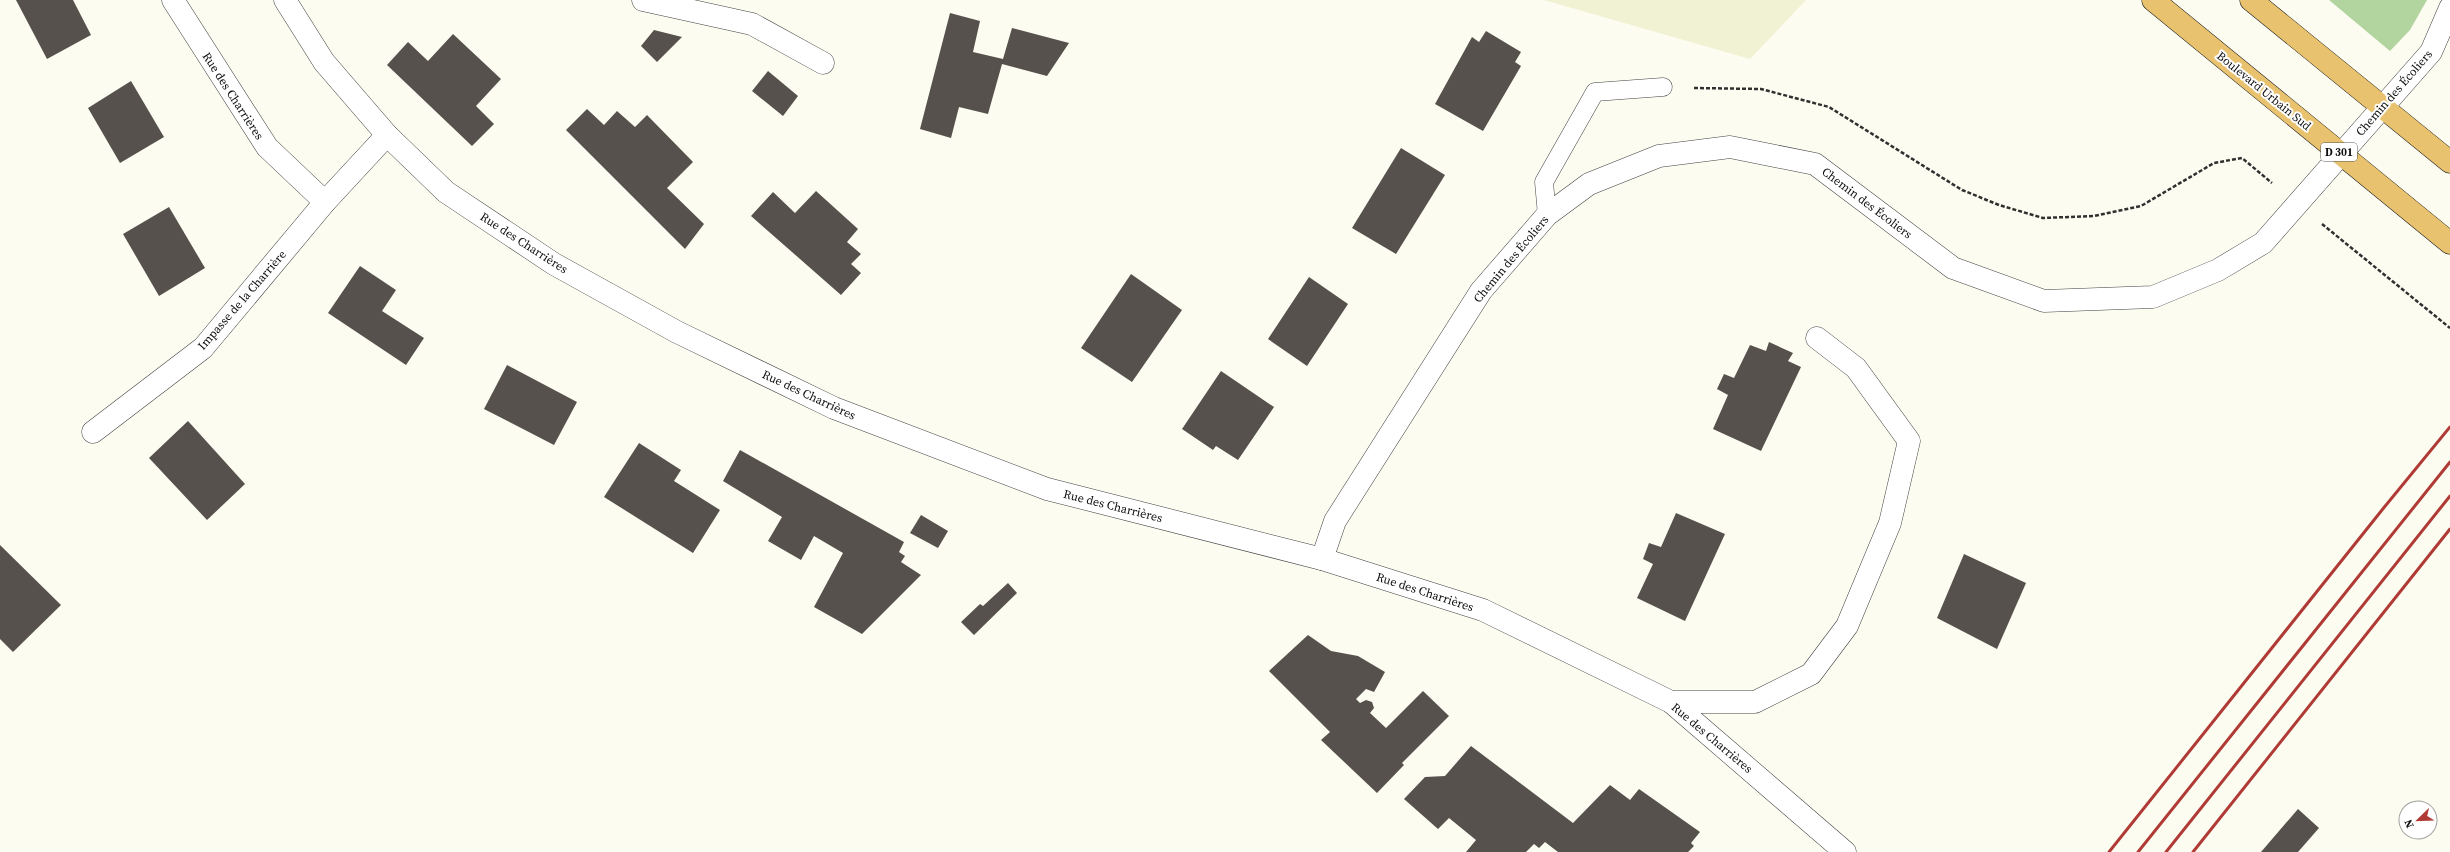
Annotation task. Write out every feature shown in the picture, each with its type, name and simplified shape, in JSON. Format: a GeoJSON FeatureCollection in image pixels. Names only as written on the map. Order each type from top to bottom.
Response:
{"type":"FeatureCollection","features":[{"type":"Feature","properties":{"kind":"highway","name":"Boulevard Urbain Sud"},"geometry":{"type":"LineString","coordinates":[[2153,0],[2450,243]]}},
{"type":"Feature","properties":{"kind":"highway"},"geometry":{"type":"LineString","coordinates":[[2259,6],[2450,162]]}},
{"type":"Feature","properties":{"kind":"street","name":"Rue des Charrières"},"geometry":{"type":"LineString","coordinates":[[173,0],[267,148],[325,202]]}},
{"type":"Feature","properties":{"kind":"street","name":"Rue des Charrières"},"geometry":{"type":"LineString","coordinates":[[285,0],[324,62],[387,135],[446,192],[554,264],[677,332],[834,408],[1047,489],[1322,558],[1482,610],[1671,702],[1845,852]]}},
{"type":"Feature","properties":{"kind":"street"},"geometry":{"type":"LineString","coordinates":[[643,0],[752,24],[823,63]]}},
{"type":"Feature","properties":{"kind":"street","name":"Chemin des Écoliers"},"geometry":{"type":"LineString","coordinates":[[1322,558],[1336,521],[1481,291],[1547,215],[1589,184],[1660,156],[1730,147],[1815,164],[1953,268],[2044,301],[2153,297],[2218,270],[2263,243],[2431,52],[2450,8]]}},
{"type":"Feature","properties":{"kind":"street"},"geometry":{"type":"LineString","coordinates":[[325,202],[387,135]]}},
{"type":"Feature","properties":{"kind":"street","name":"Impasse de la Charrière"},"geometry":{"type":"LineString","coordinates":[[93,432],[203,348],[325,202]]}},
{"type":"Feature","properties":{"kind":"street"},"geometry":{"type":"LineString","coordinates":[[1671,702],[1755,702],[1811,674],[1847,626],[1890,523],[1909,441],[1856,368],[1817,338]]}},
{"type":"Feature","properties":{"kind":"lane"},"geometry":{"type":"LineString","coordinates":[[1547,215],[1544,182],[1595,92],[1663,87]]}},
{"type":"Feature","properties":{"kind":"path"},"geometry":{"type":"LineString","coordinates":[[1663,87],[1761,89],[1830,107],[1962,190],[1999,205],[2043,218],[2094,216],[2141,206],[2214,163],[2242,158],[2279,188]]}},
{"type":"Feature","properties":{"kind":"path"},"geometry":{"type":"LineString","coordinates":[[2315,218],[2450,328]]}},
{"type":"Feature","properties":{"kind":"green space"},"geometry":{"type":"Polygon","coordinates":[[[1544,0],[1806,0],[1750,59],[1544,0]]]}},
{"type":"Feature","properties":{"kind":"green space"},"geometry":{"type":"Polygon","coordinates":[[[2329,0],[2427,0],[2410,30],[2390,51],[2329,0]]]}},
{"type":"Feature","properties":{"kind":"building"},"geometry":{"type":"Polygon","coordinates":[[[16,0],[73,0],[91,35],[47,59],[16,0]]]}},
{"type":"Feature","properties":{"kind":"building"},"geometry":{"type":"Polygon","coordinates":[[[950,13],[980,21],[973,52],[1003,59],[1012,28],[1069,43],[1047,76],[1002,64],[988,114],[959,107],[951,138],[920,129],[950,13]]]}},
{"type":"Feature","properties":{"kind":"building"},"geometry":{"type":"Polygon","coordinates":[[[654,30],[682,37],[657,62],[641,46],[654,30]]]}},
{"type":"Feature","properties":{"kind":"building"},"geometry":{"type":"Polygon","coordinates":[[[1486,31],[1521,52],[1515,62],[1521,66],[1483,131],[1435,104],[1472,37],[1479,42],[1486,31]]]}},
{"type":"Feature","properties":{"kind":"building"},"geometry":{"type":"Polygon","coordinates":[[[453,34],[501,79],[476,106],[494,124],[472,146],[387,65],[408,42],[428,61],[453,34]]]}},
{"type":"Feature","properties":{"kind":"building"},"geometry":{"type":"Polygon","coordinates":[[[768,71],[798,96],[783,116],[752,91],[768,71]]]}},
{"type":"Feature","properties":{"kind":"building"},"geometry":{"type":"Polygon","coordinates":[[[131,81],[164,137],[120,163],[88,108],[131,81]]]}},
{"type":"Feature","properties":{"kind":"building"},"geometry":{"type":"Polygon","coordinates":[[[587,109],[604,125],[617,111],[635,127],[647,115],[693,162],[667,188],[704,224],[685,249],[566,130],[587,109]]]}},
{"type":"Feature","properties":{"kind":"building"},"geometry":{"type":"Polygon","coordinates":[[[1401,148],[1445,175],[1396,254],[1352,228],[1401,148]]]}},
{"type":"Feature","properties":{"kind":"building"},"geometry":{"type":"Polygon","coordinates":[[[816,191],[858,229],[847,242],[861,254],[851,264],[861,273],[841,295],[751,216],[773,192],[795,213],[816,191]]]}},
{"type":"Feature","properties":{"kind":"building"},"geometry":{"type":"Polygon","coordinates":[[[169,207],[205,268],[159,296],[123,234],[169,207]]]}},
{"type":"Feature","properties":{"kind":"building"},"geometry":{"type":"Polygon","coordinates":[[[360,266],[396,290],[382,311],[424,338],[406,365],[328,313],[360,266]]]}},
{"type":"Feature","properties":{"kind":"building"},"geometry":{"type":"Polygon","coordinates":[[[1131,274],[1182,310],[1132,382],[1081,348],[1131,274]]]}},
{"type":"Feature","properties":{"kind":"building"},"geometry":{"type":"Polygon","coordinates":[[[1309,277],[1348,304],[1307,366],[1268,339],[1309,277]]]}},
{"type":"Feature","properties":{"kind":"building"},"geometry":{"type":"Polygon","coordinates":[[[1769,342],[1793,353],[1788,361],[1801,367],[1761,451],[1713,429],[1728,395],[1717,389],[1724,374],[1734,378],[1750,345],[1766,351],[1769,342]]]}},
{"type":"Feature","properties":{"kind":"building"},"geometry":{"type":"Polygon","coordinates":[[[507,365],[577,402],[554,445],[484,409],[507,365]]]}},
{"type":"Feature","properties":{"kind":"building"},"geometry":{"type":"Polygon","coordinates":[[[1221,371],[1274,407],[1238,460],[1216,446],[1213,450],[1182,429],[1221,371]]]}},
{"type":"Feature","properties":{"kind":"building"},"geometry":{"type":"Polygon","coordinates":[[[188,421],[245,484],[207,520],[149,458],[188,421]]]}},
{"type":"Feature","properties":{"kind":"building"},"geometry":{"type":"Polygon","coordinates":[[[639,443],[681,470],[674,481],[720,510],[693,553],[604,497],[639,443]]]}},
{"type":"Feature","properties":{"kind":"building"},"geometry":{"type":"Polygon","coordinates":[[[740,450],[904,542],[899,552],[905,556],[901,562],[921,575],[862,634],[814,607],[843,553],[814,536],[801,560],[768,541],[782,517],[723,481],[740,450]]]}},
{"type":"Feature","properties":{"kind":"building"},"geometry":{"type":"Polygon","coordinates":[[[1676,513],[1725,534],[1685,621],[1637,598],[1653,564],[1643,559],[1649,543],[1661,547],[1676,513]]]}},
{"type":"Feature","properties":{"kind":"building"},"geometry":{"type":"Polygon","coordinates":[[[921,515],[948,531],[938,548],[910,533],[921,515]]]}},
{"type":"Feature","properties":{"kind":"building"},"geometry":{"type":"Polygon","coordinates":[[[0,545],[61,605],[13,652],[0,639],[0,545]]]}},
{"type":"Feature","properties":{"kind":"building"},"geometry":{"type":"Polygon","coordinates":[[[1964,554],[2026,583],[1997,649],[1937,618],[1964,554]]]}},
{"type":"Feature","properties":{"kind":"building"},"geometry":{"type":"Polygon","coordinates":[[[1008,583],[1017,593],[974,635],[961,622],[980,604],[983,606],[1008,583]]]}},
{"type":"Feature","properties":{"kind":"building"},"geometry":{"type":"Polygon","coordinates":[[[1308,635],[1331,651],[1358,656],[1385,672],[1374,692],[1366,689],[1356,699],[1360,703],[1366,700],[1372,702],[1374,708],[1370,713],[1386,728],[1423,691],[1449,716],[1402,763],[1404,765],[1377,793],[1321,740],[1330,732],[1269,671],[1308,635]]]}},
{"type":"Feature","properties":{"kind":"building"},"geometry":{"type":"Polygon","coordinates":[[[1471,746],[1573,823],[1610,785],[1630,800],[1639,789],[1700,832],[1691,843],[1694,846],[1688,852],[1558,852],[1545,842],[1539,848],[1534,844],[1526,852],[1466,852],[1476,840],[1449,818],[1438,829],[1404,799],[1425,777],[1445,776],[1471,746]]]}},
{"type":"Feature","properties":{"kind":"building"},"geometry":{"type":"Polygon","coordinates":[[[2298,809],[2319,828],[2298,852],[2261,852],[2298,809]]]}},
{"type":"Feature","properties":{"kind":"railway"},"geometry":{"type":"LineString","coordinates":[[2109,852],[2450,427]]}},
{"type":"Feature","properties":{"kind":"railway"},"geometry":{"type":"LineString","coordinates":[[2138,852],[2450,462]]}},
{"type":"Feature","properties":{"kind":"railway"},"geometry":{"type":"LineString","coordinates":[[2166,852],[2450,496]]}},
{"type":"Feature","properties":{"kind":"railway"},"geometry":{"type":"LineString","coordinates":[[2193,852],[2450,529]]}}]}
